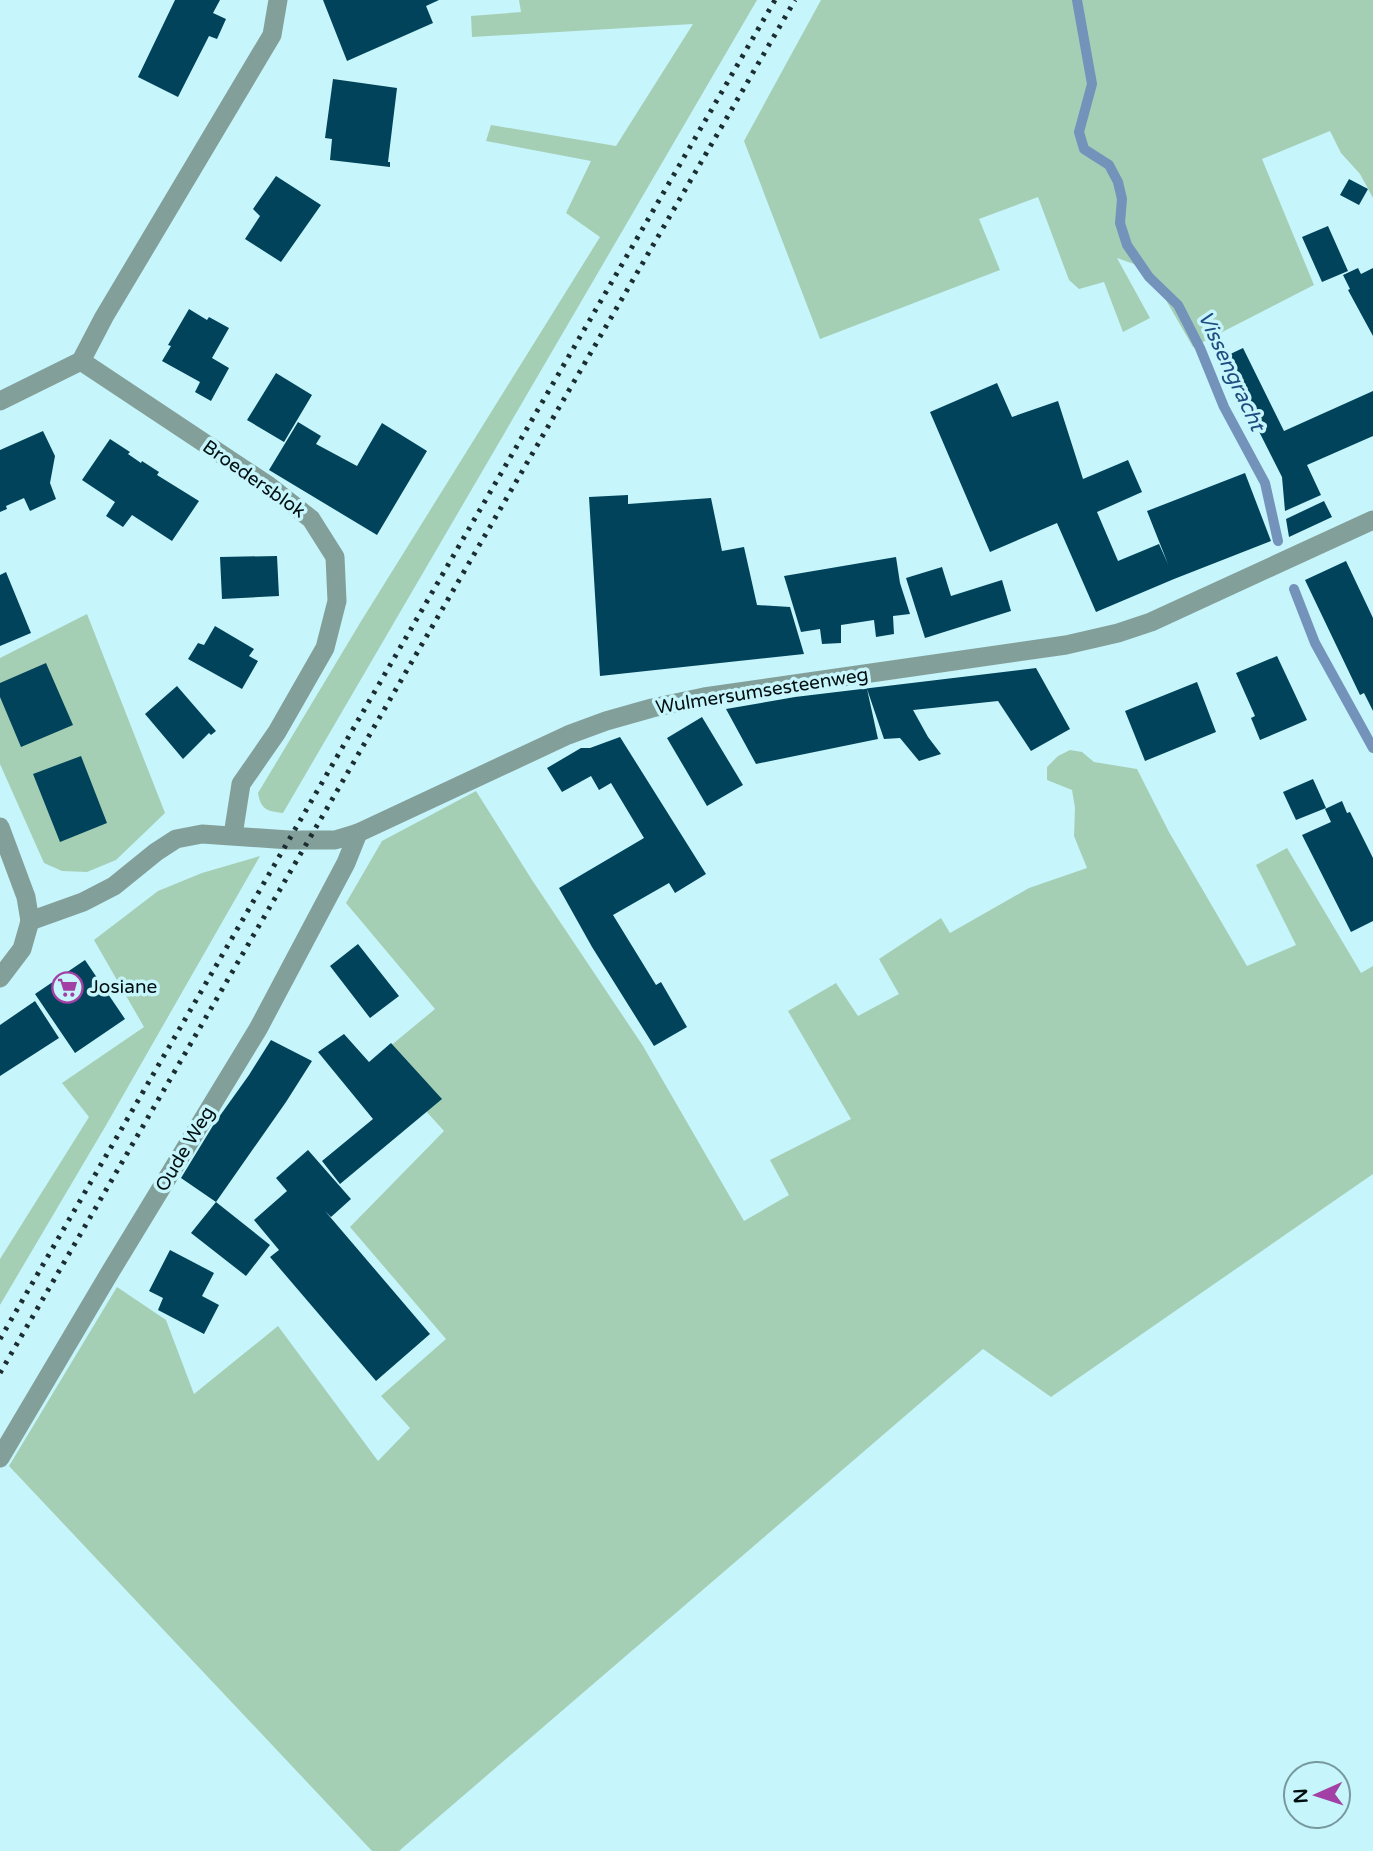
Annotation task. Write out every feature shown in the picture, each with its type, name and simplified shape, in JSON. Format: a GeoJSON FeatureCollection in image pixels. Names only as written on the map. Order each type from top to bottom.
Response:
{"type":"FeatureCollection","features":[{"type":"Feature","properties":{"kind":"street"},"geometry":{"type":"LineString","coordinates":[[0,401],[81,361],[104,317],[272,35],[278,0]]}},
{"type":"Feature","properties":{"kind":"street","name":"Broedersblok"},"geometry":{"type":"LineString","coordinates":[[81,361],[269,486],[311,519],[335,557],[337,601],[325,648],[277,732],[241,784],[233,835]]}},
{"type":"Feature","properties":{"kind":"street","name":"Wulmersumsesteenweg"},"geometry":{"type":"LineString","coordinates":[[30,920],[83,902],[114,886],[176,839],[202,834],[335,840],[358,833],[568,735],[652,708],[704,697],[1066,645],[1118,633],[1151,622],[1373,520]]}},
{"type":"Feature","properties":{"kind":"street"},"geometry":{"type":"LineString","coordinates":[[0,827],[26,897],[30,920],[22,949],[0,978]]}},
{"type":"Feature","properties":{"kind":"street","name":"Oude Weg"},"geometry":{"type":"LineString","coordinates":[[0,1458],[258,1029],[346,863],[358,833]]}},
{"type":"Feature","properties":{"kind":"green space"},"geometry":{"type":"Polygon","coordinates":[[[519,0],[757,0],[283,813],[269,810],[261,803],[258,793],[360,623],[600,237],[566,213],[591,161],[486,141],[491,125],[616,146],[693,24],[472,37],[471,16],[521,12],[519,0]]]}},
{"type":"Feature","properties":{"kind":"green space"},"geometry":{"type":"Polygon","coordinates":[[[821,0],[1373,0],[1373,198],[1360,174],[1341,153],[1330,131],[1262,159],[1314,285],[1193,347],[1148,269],[1117,258],[1150,318],[1123,332],[1104,282],[1079,289],[1069,280],[1038,197],[979,219],[1000,270],[820,339],[744,141],[821,0]]]}},
{"type":"Feature","properties":{"kind":"green space"},"geometry":{"type":"Polygon","coordinates":[[[87,614],[165,813],[116,860],[87,872],[62,871],[44,863],[0,764],[0,658],[87,614]]]}},
{"type":"Feature","properties":{"kind":"green space"},"geometry":{"type":"Polygon","coordinates":[[[1070,750],[1082,752],[1094,762],[1137,769],[1169,832],[1247,966],[1296,945],[1256,865],[1287,848],[1361,973],[1373,966],[1373,1174],[1051,1397],[983,1349],[399,1851],[372,1851],[9,1466],[117,1287],[166,1320],[194,1394],[278,1326],[378,1461],[410,1428],[381,1396],[446,1339],[350,1227],[444,1131],[377,1057],[435,1009],[346,903],[382,841],[476,791],[643,1046],[744,1221],[789,1195],[770,1160],[851,1119],[788,1011],[836,983],[858,1016],[899,994],[879,959],[941,918],[950,933],[1029,888],[1087,868],[1074,836],[1075,808],[1072,790],[1047,780],[1047,767],[1058,756],[1070,750]]]}},
{"type":"Feature","properties":{"kind":"green space"},"geometry":{"type":"Polygon","coordinates":[[[260,856],[0,1305],[0,1259],[89,1117],[62,1083],[144,1027],[94,940],[158,891],[202,873],[260,856]]]}},
{"type":"Feature","properties":{"kind":"building"},"geometry":{"type":"Polygon","coordinates":[[[175,0],[220,0],[213,13],[226,19],[217,39],[209,36],[178,97],[138,77],[175,0]]]}},
{"type":"Feature","properties":{"kind":"building"},"geometry":{"type":"Polygon","coordinates":[[[323,0],[439,0],[426,6],[433,23],[347,61],[323,0]]]}},
{"type":"Feature","properties":{"kind":"building"},"geometry":{"type":"Polygon","coordinates":[[[333,79],[397,88],[388,162],[390,167],[330,160],[332,139],[325,138],[333,79]]]}},
{"type":"Feature","properties":{"kind":"building"},"geometry":{"type":"Polygon","coordinates":[[[276,176],[321,205],[281,262],[245,239],[260,216],[253,209],[276,176]]]}},
{"type":"Feature","properties":{"kind":"building"},"geometry":{"type":"Polygon","coordinates":[[[1349,179],[1368,189],[1359,205],[1340,195],[1349,179]]]}},
{"type":"Feature","properties":{"kind":"building"},"geometry":{"type":"Polygon","coordinates":[[[1328,226],[1348,271],[1322,282],[1302,237],[1328,226]]]}},
{"type":"Feature","properties":{"kind":"building"},"geometry":{"type":"Polygon","coordinates":[[[1358,268],[1361,274],[1373,268],[1373,336],[1348,290],[1350,289],[1343,275],[1358,268]]]}},
{"type":"Feature","properties":{"kind":"building"},"geometry":{"type":"Polygon","coordinates":[[[189,309],[207,320],[209,317],[229,328],[212,358],[229,368],[211,401],[195,392],[200,382],[162,361],[189,309]]]}},
{"type":"Feature","properties":{"kind":"building"},"geometry":{"type":"Polygon","coordinates":[[[1243,348],[1284,431],[1373,391],[1373,436],[1307,465],[1321,495],[1285,511],[1282,477],[1222,358],[1243,348]]]}},
{"type":"Feature","properties":{"kind":"building"},"geometry":{"type":"Polygon","coordinates":[[[276,373],[312,395],[284,442],[247,420],[276,373]]]}},
{"type":"Feature","properties":{"kind":"building"},"geometry":{"type":"Polygon","coordinates":[[[997,383],[1012,417],[1058,401],[1083,479],[1128,460],[1142,492],[1097,512],[1118,561],[1159,544],[1168,564],[1147,511],[1245,473],[1271,541],[1096,612],[1057,523],[990,552],[930,412],[997,383]]]}},
{"type":"Feature","properties":{"kind":"building"},"geometry":{"type":"Polygon","coordinates":[[[298,422],[321,436],[316,444],[357,466],[382,423],[427,451],[377,535],[269,470],[298,422]]]}},
{"type":"Feature","properties":{"kind":"building"},"geometry":{"type":"Polygon","coordinates":[[[43,431],[55,456],[50,483],[56,499],[30,511],[24,498],[6,506],[7,509],[0,512],[0,450],[43,431]]]}},
{"type":"Feature","properties":{"kind":"building"},"geometry":{"type":"Polygon","coordinates":[[[110,439],[141,463],[142,461],[159,472],[157,475],[199,501],[172,541],[132,515],[123,527],[106,516],[115,502],[82,480],[110,439]]]}},
{"type":"Feature","properties":{"kind":"building"},"geometry":{"type":"Polygon","coordinates":[[[628,495],[628,504],[711,498],[722,551],[744,547],[757,605],[790,607],[804,654],[600,676],[589,497],[628,495]]]}},
{"type":"Feature","properties":{"kind":"building"},"geometry":{"type":"Polygon","coordinates":[[[1324,501],[1332,517],[1289,537],[1286,519],[1324,501]]]}},
{"type":"Feature","properties":{"kind":"building"},"geometry":{"type":"Polygon","coordinates":[[[277,556],[279,596],[222,599],[220,557],[277,556]]]}},
{"type":"Feature","properties":{"kind":"building"},"geometry":{"type":"Polygon","coordinates":[[[896,557],[900,583],[910,614],[893,616],[894,634],[876,637],[874,620],[841,625],[841,643],[822,644],[820,629],[801,632],[784,576],[896,557]]]}},
{"type":"Feature","properties":{"kind":"building"},"geometry":{"type":"Polygon","coordinates":[[[1346,561],[1373,618],[1373,711],[1364,693],[1360,695],[1305,580],[1346,561]]]}},
{"type":"Feature","properties":{"kind":"building"},"geometry":{"type":"Polygon","coordinates":[[[942,567],[951,596],[1002,580],[1011,611],[925,638],[906,578],[942,567]]]}},
{"type":"Feature","properties":{"kind":"building"},"geometry":{"type":"Polygon","coordinates":[[[6,572],[31,633],[0,646],[0,575],[6,572]]]}},
{"type":"Feature","properties":{"kind":"building"},"geometry":{"type":"Polygon","coordinates":[[[215,626],[254,649],[249,656],[258,661],[242,689],[188,659],[198,643],[204,645],[215,626]]]}},
{"type":"Feature","properties":{"kind":"building"},"geometry":{"type":"Polygon","coordinates":[[[1277,656],[1307,720],[1260,740],[1251,718],[1255,716],[1236,673],[1277,656]]]}},
{"type":"Feature","properties":{"kind":"building"},"geometry":{"type":"Polygon","coordinates":[[[46,663],[73,725],[21,747],[0,697],[0,683],[46,663]]]}},
{"type":"Feature","properties":{"kind":"building"},"geometry":{"type":"Polygon","coordinates":[[[1036,668],[1070,729],[1031,751],[998,701],[913,710],[941,754],[919,761],[900,738],[884,739],[867,689],[878,739],[756,764],[726,709],[795,697],[1036,668]]]}},
{"type":"Feature","properties":{"kind":"building"},"geometry":{"type":"Polygon","coordinates":[[[1197,682],[1216,732],[1145,761],[1125,711],[1197,682]]]}},
{"type":"Feature","properties":{"kind":"building"},"geometry":{"type":"Polygon","coordinates":[[[177,686],[216,731],[211,735],[209,733],[183,759],[145,714],[177,686]]]}},
{"type":"Feature","properties":{"kind":"building"},"geometry":{"type":"Polygon","coordinates":[[[702,717],[743,785],[707,806],[667,738],[702,717]]]}},
{"type":"Feature","properties":{"kind":"building"},"geometry":{"type":"Polygon","coordinates":[[[620,737],[706,874],[675,893],[669,883],[613,915],[656,985],[661,982],[687,1027],[654,1046],[592,947],[559,888],[644,838],[611,783],[599,790],[591,776],[562,792],[547,768],[581,748],[590,748],[620,737]]]}},
{"type":"Feature","properties":{"kind":"building"},"geometry":{"type":"Polygon","coordinates":[[[81,756],[107,823],[60,842],[33,774],[81,756]]]}},
{"type":"Feature","properties":{"kind":"building"},"geometry":{"type":"Polygon","coordinates":[[[1313,779],[1326,808],[1296,820],[1283,792],[1313,779]]]}},
{"type":"Feature","properties":{"kind":"building"},"geometry":{"type":"Polygon","coordinates":[[[1342,801],[1373,858],[1373,921],[1351,932],[1302,835],[1331,822],[1325,809],[1342,801]]]}},
{"type":"Feature","properties":{"kind":"building"},"geometry":{"type":"Polygon","coordinates":[[[358,944],[399,996],[370,1018],[330,966],[358,944]]]}},
{"type":"Feature","properties":{"kind":"building"},"geometry":{"type":"Polygon","coordinates":[[[85,960],[125,1019],[75,1053],[35,994],[85,960]]]}},
{"type":"Feature","properties":{"kind":"building"},"geometry":{"type":"Polygon","coordinates":[[[35,1001],[59,1038],[0,1076],[0,1025],[35,1001]]]}},
{"type":"Feature","properties":{"kind":"building"},"geometry":{"type":"Polygon","coordinates":[[[344,1034],[369,1062],[391,1043],[442,1099],[340,1184],[322,1161],[373,1119],[318,1052],[344,1034]]]}},
{"type":"Feature","properties":{"kind":"building"},"geometry":{"type":"Polygon","coordinates":[[[271,1040],[312,1061],[216,1202],[181,1178],[271,1040]]]}},
{"type":"Feature","properties":{"kind":"building"},"geometry":{"type":"Polygon","coordinates":[[[308,1150],[351,1199],[331,1217],[325,1211],[430,1334],[376,1381],[270,1257],[279,1250],[254,1220],[287,1191],[276,1178],[308,1150]]]}},
{"type":"Feature","properties":{"kind":"building"},"geometry":{"type":"Polygon","coordinates":[[[216,1202],[270,1245],[246,1276],[191,1233],[216,1202]]]}},
{"type":"Feature","properties":{"kind":"building"},"geometry":{"type":"Polygon","coordinates":[[[170,1250],[214,1273],[202,1296],[219,1305],[204,1334],[158,1310],[163,1298],[149,1291],[170,1250]]]}},
{"type":"Feature","properties":{"kind":"waterway","name":"Vissengracht"},"geometry":{"type":"LineString","coordinates":[[1077,0],[1092,84],[1079,132],[1084,149],[1109,165],[1118,182],[1122,199],[1120,223],[1127,245],[1149,277],[1178,305],[1200,348],[1224,407],[1265,483],[1278,541]]}},
{"type":"Feature","properties":{"kind":"waterway","name":"Vissengracht"},"geometry":{"type":"LineString","coordinates":[[1294,589],[1315,643],[1373,748]]}},
{"type":"Feature","properties":{"kind":"railway"},"geometry":{"type":"LineString","coordinates":[[0,1339],[775,0]]}},
{"type":"Feature","properties":{"kind":"railway"},"geometry":{"type":"LineString","coordinates":[[0,1373],[795,0]]}},
{"type":"Feature","properties":{"kind":"place","name":"Josiane"},"geometry":{"type":"Point","coordinates":[67,987]}}]}
